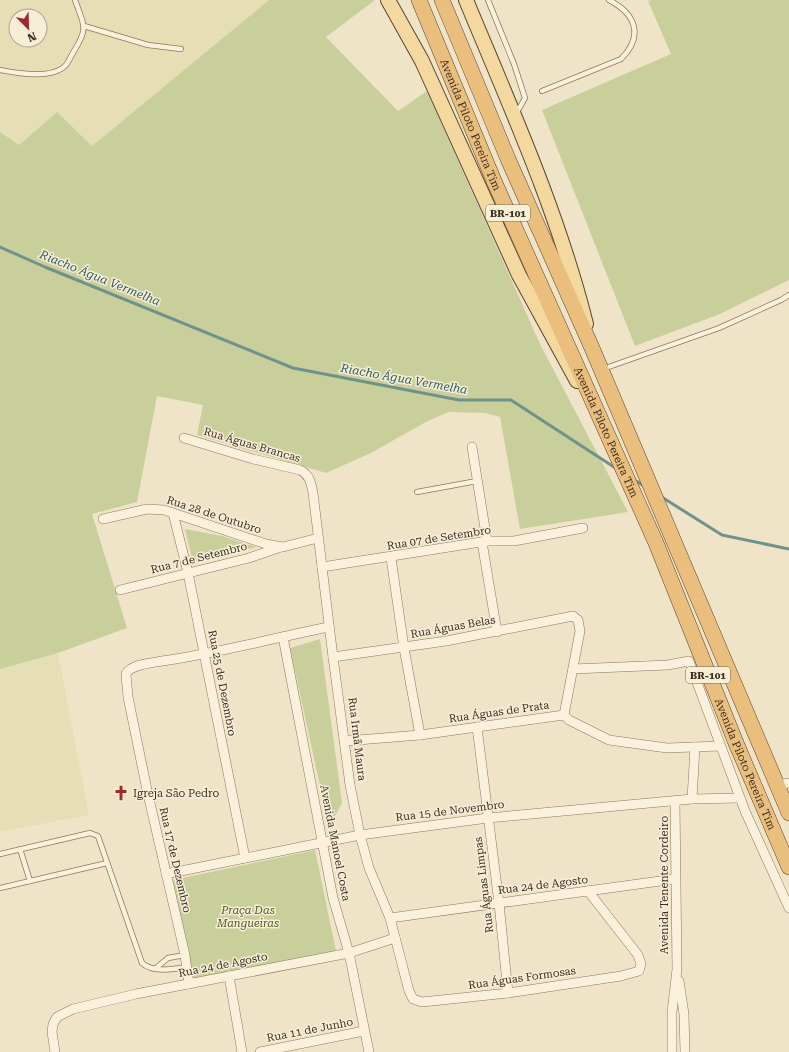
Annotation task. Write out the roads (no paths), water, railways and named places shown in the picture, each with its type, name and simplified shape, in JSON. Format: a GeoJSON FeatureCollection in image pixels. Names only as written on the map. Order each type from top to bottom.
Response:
{"type":"FeatureCollection","features":[{"type":"Feature","properties":{"kind":"highway","name":"Avenida Piloto Pereira Tim"},"geometry":{"type":"LineString","coordinates":[[418,0],[494,180],[656,543],[753,784],[789,867]]}},
{"type":"Feature","properties":{"kind":"highway","name":"Avenida Piloto Pereira Tim"},"geometry":{"type":"LineString","coordinates":[[442,0],[508,159],[592,348],[656,500],[783,784],[789,812]]}},
{"type":"Feature","properties":{"kind":"main road"},"geometry":{"type":"LineString","coordinates":[[388,0],[422,61],[520,275],[602,424]]}},
{"type":"Feature","properties":{"kind":"main road"},"geometry":{"type":"LineString","coordinates":[[466,0],[554,217],[575,281],[592,348]]}},
{"type":"Feature","properties":{"kind":"street","name":"Rua Águas Brancas"},"geometry":{"type":"LineString","coordinates":[[184,438],[253,459],[300,470],[305,472],[310,479]]}},
{"type":"Feature","properties":{"kind":"street"},"geometry":{"type":"LineString","coordinates":[[472,447],[497,632]]}},
{"type":"Feature","properties":{"kind":"street","name":"Rua Irmã Maura"},"geometry":{"type":"LineString","coordinates":[[310,479],[350,784],[360,835],[369,868],[390,918],[394,938],[411,995]]}},
{"type":"Feature","properties":{"kind":"street","name":"Rua 28 de Outubro"},"geometry":{"type":"LineString","coordinates":[[103,519],[147,509],[164,510],[266,544],[283,547],[318,538]]}},
{"type":"Feature","properties":{"kind":"street","name":"Rua 25 de Dezembro"},"geometry":{"type":"LineString","coordinates":[[173,513],[188,574],[245,858]]}},
{"type":"Feature","properties":{"kind":"street","name":"Rua 07 de Setembro"},"geometry":{"type":"LineString","coordinates":[[322,567],[391,558],[484,542],[514,541],[583,528]]}},
{"type":"Feature","properties":{"kind":"street","name":"Rua 7 de Setembro"},"geometry":{"type":"LineString","coordinates":[[120,590],[249,558],[283,547]]}},
{"type":"Feature","properties":{"kind":"street"},"geometry":{"type":"LineString","coordinates":[[391,558],[404,648],[420,734]]}},
{"type":"Feature","properties":{"kind":"street","name":"Rua Águas Belas"},"geometry":{"type":"LineString","coordinates":[[333,657],[404,648],[497,632],[559,618],[576,618],[580,625],[580,631],[573,668]]}},
{"type":"Feature","properties":{"kind":"street"},"geometry":{"type":"LineString","coordinates":[[204,655],[329,627]]}},
{"type":"Feature","properties":{"kind":"street","name":"Avenida Manoel Costa"},"geometry":{"type":"LineString","coordinates":[[283,637],[333,898],[349,953],[369,1052]]}},
{"type":"Feature","properties":{"kind":"street","name":"Rua 17 de Dezembro"},"geometry":{"type":"LineString","coordinates":[[189,984],[185,955],[166,874],[125,678],[127,671],[148,663],[204,655]]}},
{"type":"Feature","properties":{"kind":"street"},"geometry":{"type":"LineString","coordinates":[[564,715],[573,668],[668,666],[689,661],[740,798],[789,908]]}},
{"type":"Feature","properties":{"kind":"street","name":"Rua Águas de Prata"},"geometry":{"type":"LineString","coordinates":[[345,740],[420,734],[564,715],[569,720],[610,740],[667,748],[720,746]]}},
{"type":"Feature","properties":{"kind":"street","name":"Rua Águas Limpas"},"geometry":{"type":"LineString","coordinates":[[477,727],[500,903],[508,993]]}},
{"type":"Feature","properties":{"kind":"street"},"geometry":{"type":"LineString","coordinates":[[692,799],[695,747]]}},
{"type":"Feature","properties":{"kind":"street","name":"Rua 15 de Novembro"},"geometry":{"type":"LineString","coordinates":[[166,874],[360,835],[488,818],[692,799],[740,798]]}},
{"type":"Feature","properties":{"kind":"street","name":"Avenida Tenente Cordeiro"},"geometry":{"type":"LineString","coordinates":[[675,801],[677,969],[684,1014],[685,1052]]}},
{"type":"Feature","properties":{"kind":"street","name":"Rua 24 de Agosto"},"geometry":{"type":"LineString","coordinates":[[390,918],[675,880]]}},
{"type":"Feature","properties":{"kind":"street","name":"Rua Águas Formosas"},"geometry":{"type":"LineString","coordinates":[[411,995],[417,1002],[422,1002],[508,993],[621,976],[639,971],[642,964],[638,955],[588,892]]}},
{"type":"Feature","properties":{"kind":"street","name":"Rua 24 de Agosto"},"geometry":{"type":"LineString","coordinates":[[55,1052],[52,1032],[57,1017],[63,1013],[136,994],[349,953],[394,938]]}},
{"type":"Feature","properties":{"kind":"street","name":"Avenida Tenente Cordeiro"},"geometry":{"type":"LineString","coordinates":[[672,1052],[672,1012],[677,969]]}},
{"type":"Feature","properties":{"kind":"street"},"geometry":{"type":"LineString","coordinates":[[229,976],[242,1052]]}},
{"type":"Feature","properties":{"kind":"street","name":"Rua 11 de Junho"},"geometry":{"type":"LineString","coordinates":[[260,1052],[364,1031]]}},
{"type":"Feature","properties":{"kind":"lane"},"geometry":{"type":"LineString","coordinates":[[0,70],[32,75],[56,71],[65,65],[84,35],[84,26],[75,0]]}},
{"type":"Feature","properties":{"kind":"lane"},"geometry":{"type":"LineString","coordinates":[[488,0],[514,64],[525,98],[514,117]]}},
{"type":"Feature","properties":{"kind":"lane"},"geometry":{"type":"LineString","coordinates":[[542,92],[621,59],[631,49],[635,38],[634,26],[629,13],[620,5],[609,0]]}},
{"type":"Feature","properties":{"kind":"lane"},"geometry":{"type":"LineString","coordinates":[[84,26],[148,45],[181,48]]}},
{"type":"Feature","properties":{"kind":"lane"},"geometry":{"type":"LineString","coordinates":[[601,369],[719,328],[789,295]]}},
{"type":"Feature","properties":{"kind":"lane"},"geometry":{"type":"LineString","coordinates":[[417,492],[477,480]]}},
{"type":"Feature","properties":{"kind":"lane"},"geometry":{"type":"LineString","coordinates":[[0,854],[90,833],[98,836],[139,958],[146,967],[167,970],[186,967]]}},
{"type":"Feature","properties":{"kind":"lane"},"geometry":{"type":"LineString","coordinates":[[20,850],[30,881]]}},
{"type":"Feature","properties":{"kind":"lane"},"geometry":{"type":"LineString","coordinates":[[0,888],[107,863]]}},
{"type":"Feature","properties":{"kind":"lane"},"geometry":{"type":"LineString","coordinates":[[156,968],[168,958],[185,955]]}},
{"type":"Feature","properties":{"kind":"waterway","name":"Riacho Água Vermelha"},"geometry":{"type":"LineString","coordinates":[[0,247],[45,267],[293,368],[459,400],[511,400],[617,469]]}},
{"type":"Feature","properties":{"kind":"waterway","name":"Riacho Água Vermelha"},"geometry":{"type":"LineString","coordinates":[[633,479],[644,486]]}},
{"type":"Feature","properties":{"kind":"waterway","name":"Riacho Água Vermelha"},"geometry":{"type":"LineString","coordinates":[[660,496],[722,535],[789,549]]}},
{"type":"Feature","properties":{"kind":"place","name":"Igreja São Pedro"},"geometry":{"type":"Point","coordinates":[121,793]}},
{"type":"Feature","properties":{"kind":"park label","name":"Praça Das Mangueiras"},"geometry":{"type":"Point","coordinates":[248,916]}}]}
